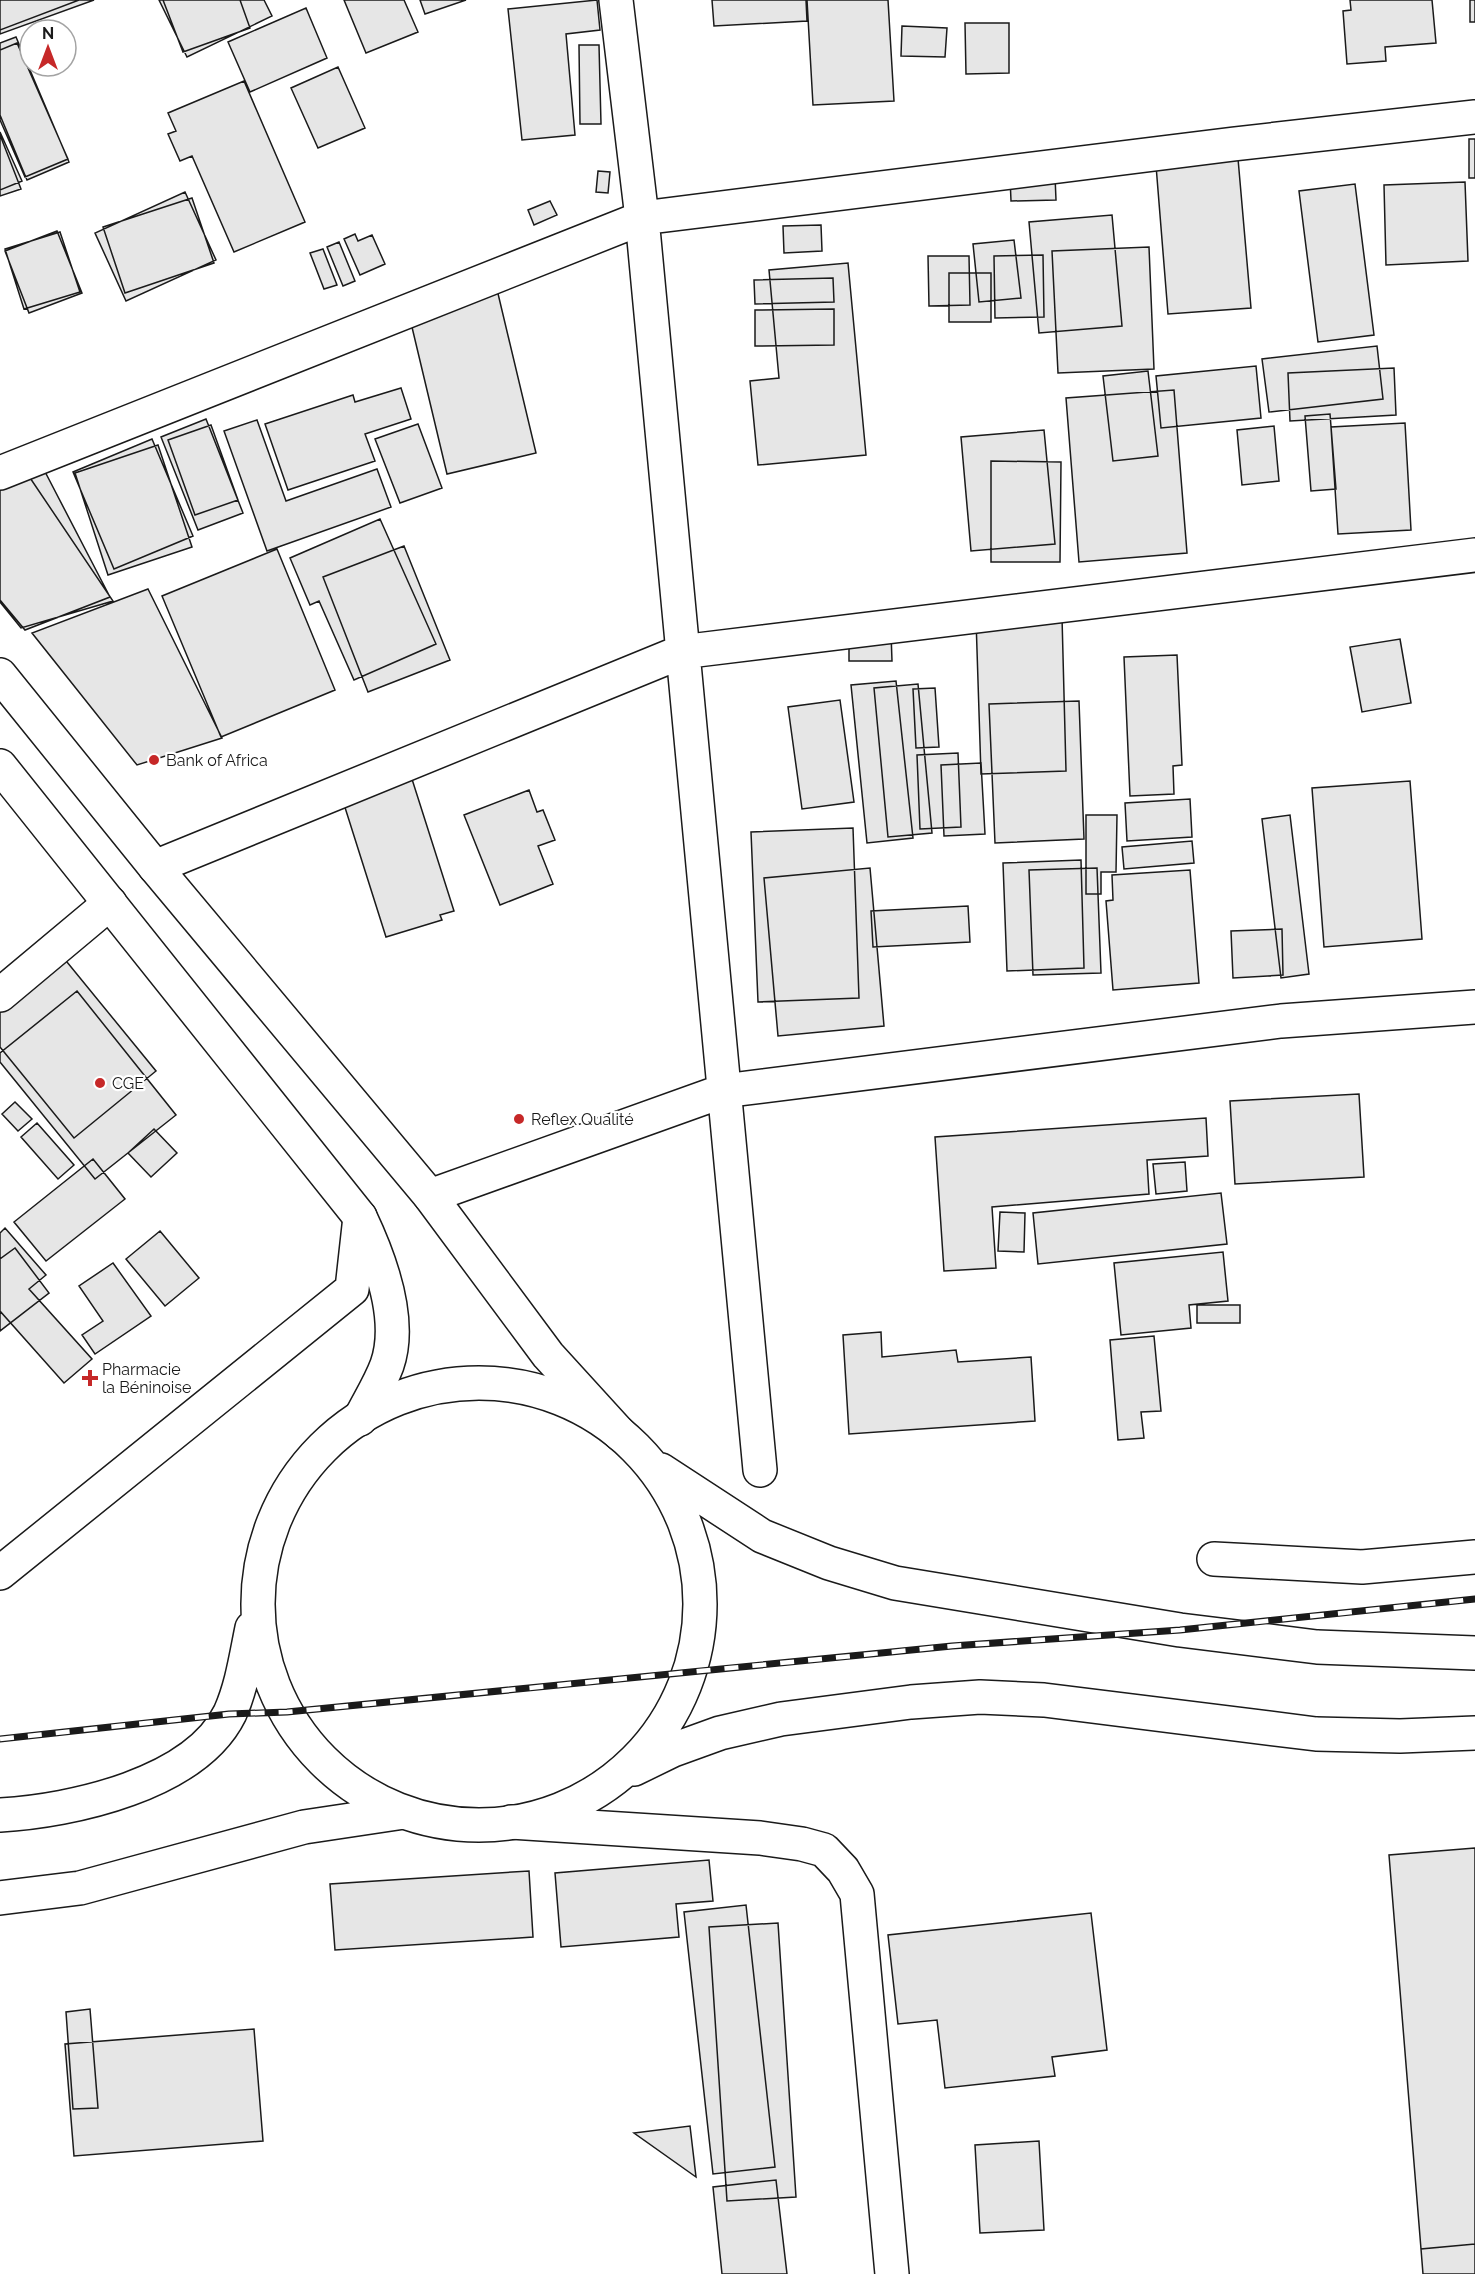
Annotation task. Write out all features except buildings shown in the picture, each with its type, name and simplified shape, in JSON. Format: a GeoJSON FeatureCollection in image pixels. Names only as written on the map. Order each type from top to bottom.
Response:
{"type":"FeatureCollection","features":[{"type":"Feature","properties":{"kind":"main road"},"geometry":{"type":"LineString","coordinates":[[616,0],[642,218],[681,652],[760,1470]]}},
{"type":"Feature","properties":{"kind":"main road"},"geometry":{"type":"LineString","coordinates":[[0,473],[642,218],[1210,147],[1475,117]]}},
{"type":"Feature","properties":{"kind":"main road"},"geometry":{"type":"LineString","coordinates":[[155,867],[681,652],[1475,555]]}},
{"type":"Feature","properties":{"kind":"main road"},"geometry":{"type":"LineString","coordinates":[[0,675],[155,867],[430,1196],[548,1355],[644,1458],[702,1498],[762,1536],[829,1563],[895,1583],[1180,1630],[1306,1646],[1475,1653]]}},
{"type":"Feature","properties":{"kind":"main road"},"geometry":{"type":"LineString","coordinates":[[0,766],[360,1217],[379,1257],[387,1289],[391,1330],[388,1362],[360,1419]]}},
{"type":"Feature","properties":{"kind":"main road"},"geometry":{"type":"LineString","coordinates":[[0,995],[110,903]]}},
{"type":"Feature","properties":{"kind":"main road"},"geometry":{"type":"LineString","coordinates":[[430,1196],[723,1090],[1281,1021],[1475,1007]]}},
{"type":"Feature","properties":{"kind":"main road"},"geometry":{"type":"LineString","coordinates":[[0,1574],[352,1289],[360,1217]]}},
{"type":"Feature","properties":{"kind":"main road"},"geometry":{"type":"LineString","coordinates":[[0,1815],[77,1806],[176,1769],[209,1742],[229,1714],[241,1682],[267,1539],[293,1484],[334,1437],[360,1419],[387,1404],[434,1389],[469,1384],[497,1385],[532,1391],[574,1405],[620,1434]]}},
{"type":"Feature","properties":{"kind":"main road"},"geometry":{"type":"LineString","coordinates":[[611,1781],[632,1763],[667,1722],[690,1672],[699,1626],[699,1583],[692,1542],[675,1503],[644,1458]]}},
{"type":"Feature","properties":{"kind":"main road"},"geometry":{"type":"LineString","coordinates":[[1214,1559],[1362,1567],[1475,1557]]}},
{"type":"Feature","properties":{"kind":"main road"},"geometry":{"type":"LineString","coordinates":[[257,1600],[264,1662],[275,1690],[296,1730],[313,1751],[355,1787],[404,1812],[457,1824],[511,1822],[760,1838],[802,1844],[824,1850],[843,1870],[857,1894],[892,2274]]}},
{"type":"Feature","properties":{"kind":"main road"},"geometry":{"type":"LineString","coordinates":[[511,1822],[564,1808],[673,1750],[720,1734],[781,1719],[911,1702],[968,1698],[1044,1700],[1316,1734],[1400,1736],[1475,1733]]}},
{"type":"Feature","properties":{"kind":"main road"},"geometry":{"type":"LineString","coordinates":[[0,1898],[80,1888],[304,1827],[404,1812]]}},
{"type":"Feature","properties":{"kind":"railway"},"geometry":{"type":"LineString","coordinates":[[0,1739],[229,1714],[287,1712],[952,1646],[1180,1630],[1475,1599]]}},
{"type":"Feature","properties":{"kind":"place","name":"Bank of Africa"},"geometry":{"type":"Point","coordinates":[154,760]}},
{"type":"Feature","properties":{"kind":"place","name":"CGE"},"geometry":{"type":"Point","coordinates":[100,1083]}},
{"type":"Feature","properties":{"kind":"place","name":"Reflex Qualité"},"geometry":{"type":"Point","coordinates":[519,1119]}},
{"type":"Feature","properties":{"kind":"place","name":"Pharmacie la Béninoise"},"geometry":{"type":"Point","coordinates":[90,1378]}}]}
